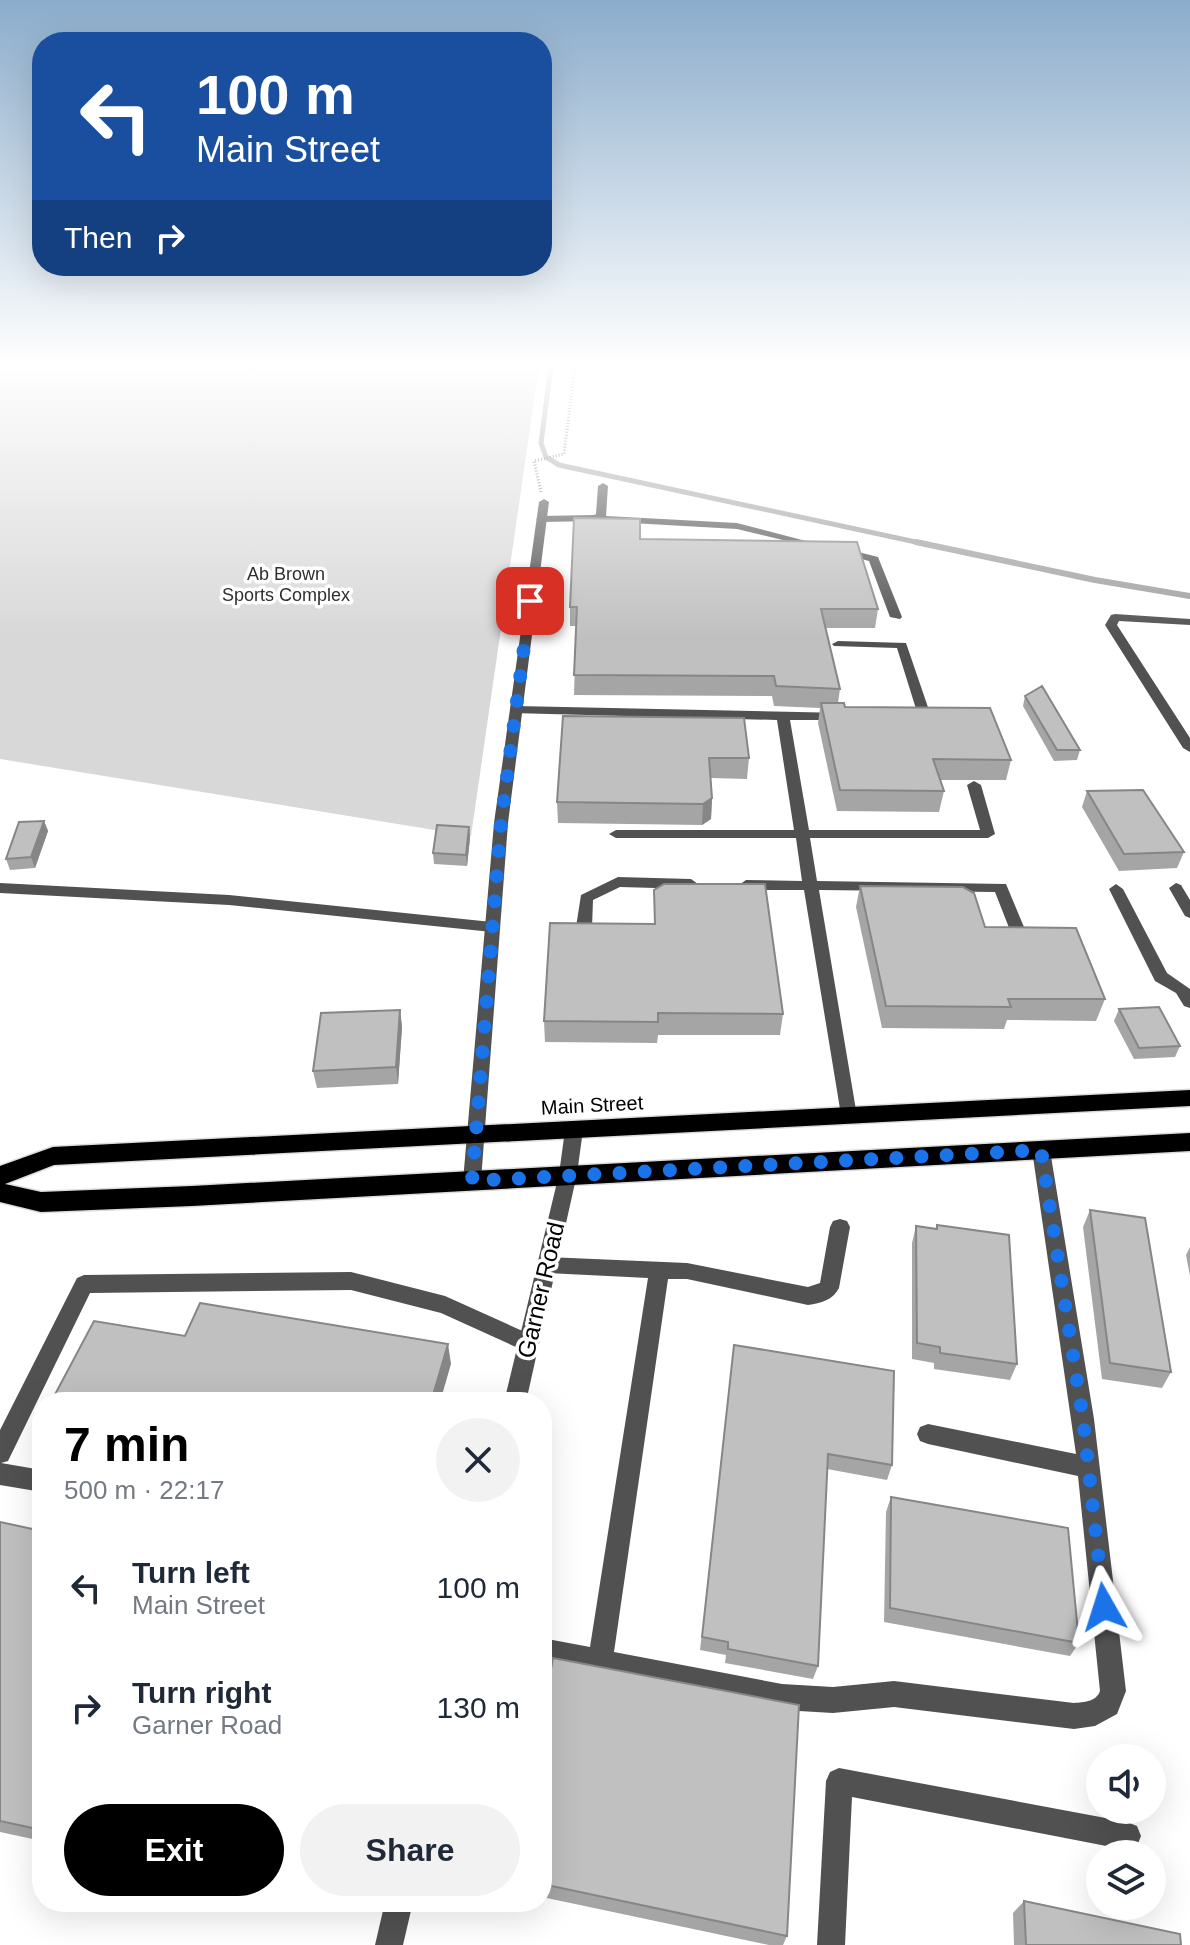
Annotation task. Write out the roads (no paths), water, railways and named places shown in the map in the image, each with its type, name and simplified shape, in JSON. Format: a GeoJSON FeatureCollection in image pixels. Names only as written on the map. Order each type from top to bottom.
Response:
{"type":"FeatureCollection","features":[{"type":"Feature","properties":{"kind":"main road","name":"Main Street"},"geometry":{"type":"LineString","coordinates":[[0,1176],[53,1156],[1190,1098]]}},
{"type":"Feature","properties":{"kind":"main road"},"geometry":{"type":"LineString","coordinates":[[0,1192],[41,1202],[1190,1142]]}},
{"type":"Feature","properties":{"kind":"street"},"geometry":{"type":"LineString","coordinates":[[596,518],[601,515],[603,486]]}},
{"type":"Feature","properties":{"kind":"street"},"geometry":{"type":"LineString","coordinates":[[472,1181],[501,823],[544,502]]}},
{"type":"Feature","properties":{"kind":"street"},"geometry":{"type":"LineString","coordinates":[[541,519],[596,518],[737,526],[874,559],[896,617]]}},
{"type":"Feature","properties":{"kind":"street"},"geometry":{"type":"LineString","coordinates":[[1190,622],[1115,617],[1111,625],[1190,748]]}},
{"type":"Feature","properties":{"kind":"street"},"geometry":{"type":"LineString","coordinates":[[838,644],[902,645],[925,716],[894,716]]}},
{"type":"Feature","properties":{"kind":"street"},"geometry":{"type":"LineString","coordinates":[[516,710],[862,716]]}},
{"type":"Feature","properties":{"kind":"street"},"geometry":{"type":"LineString","coordinates":[[783,716],[848,1116]]}},
{"type":"Feature","properties":{"kind":"street"},"geometry":{"type":"LineString","coordinates":[[616,834],[988,834],[974,785]]}},
{"type":"Feature","properties":{"kind":"street"},"geometry":{"type":"LineString","coordinates":[[584,927],[586,898],[618,882],[702,885]]}},
{"type":"Feature","properties":{"kind":"street"},"geometry":{"type":"LineString","coordinates":[[733,885],[1001,887],[1021,939]]}},
{"type":"Feature","properties":{"kind":"street"},"geometry":{"type":"LineString","coordinates":[[0,888],[229,900],[492,927]]}},
{"type":"Feature","properties":{"kind":"street"},"geometry":{"type":"LineString","coordinates":[[1176,888],[1190,913]]}},
{"type":"Feature","properties":{"kind":"street"},"geometry":{"type":"LineString","coordinates":[[1116,889],[1161,977],[1182,989],[1190,1002]]}},
{"type":"Feature","properties":{"kind":"street","name":"Garner Road"},"geometry":{"type":"LineString","coordinates":[[517,1392],[568,1174],[574,1130]]}},
{"type":"Feature","properties":{"kind":"street"},"geometry":{"type":"LineString","coordinates":[[552,1652],[782,1697],[833,1700],[894,1694],[1074,1716],[1095,1713],[1108,1705],[1113,1691],[1088,1467],[1041,1150]]}},
{"type":"Feature","properties":{"kind":"street"},"geometry":{"type":"LineString","coordinates":[[547,1265],[687,1271],[808,1296],[820,1294],[829,1288],[840,1227]]}},
{"type":"Feature","properties":{"kind":"street"},"geometry":{"type":"LineString","coordinates":[[600,1662],[659,1271]]}},
{"type":"Feature","properties":{"kind":"street"},"geometry":{"type":"LineString","coordinates":[[0,1453],[84,1284],[351,1281],[445,1305],[529,1344]]}},
{"type":"Feature","properties":{"kind":"street"},"geometry":{"type":"LineString","coordinates":[[928,1434],[1088,1467]]}},
{"type":"Feature","properties":{"kind":"street"},"geometry":{"type":"LineString","coordinates":[[0,1474],[32,1479]]}},
{"type":"Feature","properties":{"kind":"street"},"geometry":{"type":"LineString","coordinates":[[831,1945],[839,1781],[1127,1836]]}},
{"type":"Feature","properties":{"kind":"street"},"geometry":{"type":"LineString","coordinates":[[389,1945],[397,1912]]}},
{"type":"Feature","properties":{"kind":"waterway"},"geometry":{"type":"LineString","coordinates":[[546,457],[559,465],[925,544]]}},
{"type":"Feature","properties":{"kind":"waterway"},"geometry":{"type":"LineString","coordinates":[[916,542],[1095,580],[1190,596]]}},
{"type":"Feature","properties":{"kind":"park label","name":"Ab Brown Sports Complex"},"geometry":{"type":"Point","coordinates":[286,584]}}]}
